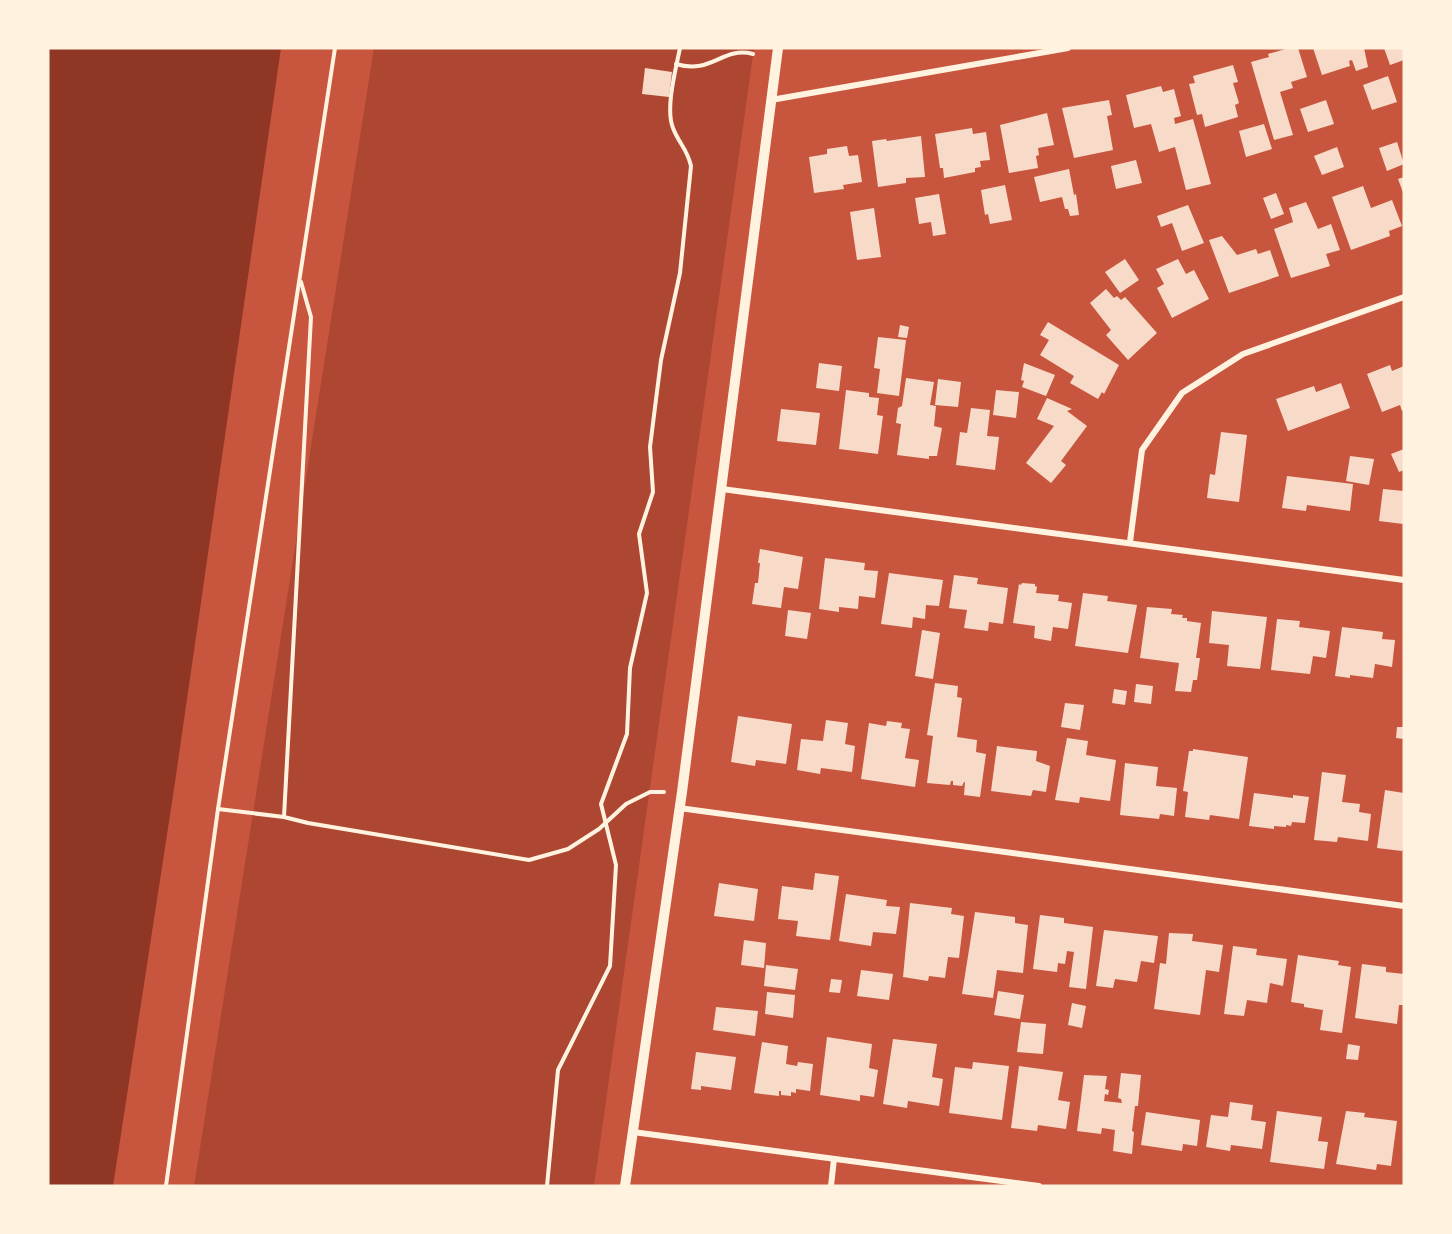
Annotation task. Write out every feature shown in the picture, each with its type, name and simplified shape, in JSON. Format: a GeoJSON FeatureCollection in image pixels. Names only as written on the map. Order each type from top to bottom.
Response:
{"type":"FeatureCollection","features":[{"type":"Feature","properties":{"kind":"street"},"geometry":{"type":"LineString","coordinates":[[625,1186],[682,792],[778,48]]}},
{"type":"Feature","properties":{"kind":"street"},"geometry":{"type":"LineString","coordinates":[[771,100],[1068,48]]}},
{"type":"Feature","properties":{"kind":"street"},"geometry":{"type":"LineString","coordinates":[[1130,542],[1142,450],[1182,393],[1244,354],[1404,297]]}},
{"type":"Feature","properties":{"kind":"street"},"geometry":{"type":"LineString","coordinates":[[722,489],[1404,580]]}},
{"type":"Feature","properties":{"kind":"street"},"geometry":{"type":"LineString","coordinates":[[679,808],[1404,906]]}},
{"type":"Feature","properties":{"kind":"street"},"geometry":{"type":"LineString","coordinates":[[632,1132],[1039,1186]]}},
{"type":"Feature","properties":{"kind":"street"},"geometry":{"type":"LineString","coordinates":[[831,1186],[834,1159]]}},
{"type":"Feature","properties":{"kind":"path"},"geometry":{"type":"LineString","coordinates":[[166,1186],[218,809],[335,48]]}},
{"type":"Feature","properties":{"kind":"path"},"geometry":{"type":"LineString","coordinates":[[547,1186],[558,1070],[610,966],[616,865],[601,804],[627,734],[630,669],[647,593],[639,534],[653,492],[650,447],[661,360],[680,273],[691,166],[688,153],[672,126],[670,109],[680,48]]}},
{"type":"Feature","properties":{"kind":"path"},"geometry":{"type":"LineString","coordinates":[[676,64],[697,67],[735,52],[753,54]]}},
{"type":"Feature","properties":{"kind":"path"},"geometry":{"type":"LineString","coordinates":[[284,817],[310,317],[300,279]]}},
{"type":"Feature","properties":{"kind":"path"},"geometry":{"type":"LineString","coordinates":[[218,809],[284,817],[529,860],[568,849],[606,822],[626,804],[650,792],[682,792]]}},
{"type":"Feature","properties":{"kind":"shaded area"},"geometry":{"type":"Polygon","coordinates":[[[48,48],[281,48],[174,789],[113,1186],[48,1186],[48,48]]]}},
{"type":"Feature","properties":{"kind":"shaded area"},"geometry":{"type":"Polygon","coordinates":[[[374,48],[754,48],[594,1186],[194,1186],[374,48]]]}},
{"type":"Feature","properties":{"kind":"building"},"geometry":{"type":"Polygon","coordinates":[[[1289,48],[1298,48],[1307,77],[1291,82],[1293,88],[1280,92],[1293,135],[1274,140],[1251,62],[1289,48]]]}},
{"type":"Feature","properties":{"kind":"building"},"geometry":{"type":"Polygon","coordinates":[[[1313,48],[1364,48],[1368,67],[1356,71],[1352,60],[1349,61],[1350,66],[1322,75],[1313,48]]]}},
{"type":"Feature","properties":{"kind":"building"},"geometry":{"type":"Polygon","coordinates":[[[1384,48],[1404,48],[1404,60],[1390,65],[1384,48]]]}},
{"type":"Feature","properties":{"kind":"building"},"geometry":{"type":"Polygon","coordinates":[[[1233,65],[1238,82],[1233,83],[1239,103],[1235,105],[1238,117],[1205,127],[1202,114],[1197,115],[1189,84],[1195,83],[1193,76],[1233,65]]]}},
{"type":"Feature","properties":{"kind":"building"},"geometry":{"type":"Polygon","coordinates":[[[645,68],[672,72],[669,97],[642,94],[645,68]]]}},
{"type":"Feature","properties":{"kind":"building"},"geometry":{"type":"Polygon","coordinates":[[[1388,76],[1397,102],[1372,110],[1363,85],[1388,76]]]}},
{"type":"Feature","properties":{"kind":"building"},"geometry":{"type":"Polygon","coordinates":[[[1161,86],[1163,92],[1174,89],[1181,116],[1174,118],[1175,124],[1193,119],[1211,184],[1186,190],[1175,147],[1159,152],[1151,124],[1134,128],[1126,95],[1161,86]]]}},
{"type":"Feature","properties":{"kind":"building"},"geometry":{"type":"Polygon","coordinates":[[[1109,100],[1112,115],[1107,116],[1113,150],[1074,158],[1062,108],[1109,100]]]}},
{"type":"Feature","properties":{"kind":"building"},"geometry":{"type":"Polygon","coordinates":[[[1326,100],[1334,124],[1308,132],[1300,109],[1326,100]]]}},
{"type":"Feature","properties":{"kind":"building"},"geometry":{"type":"Polygon","coordinates":[[[1047,113],[1054,145],[1038,148],[1039,155],[1036,156],[1038,168],[1009,173],[1000,125],[1047,113]]]}},
{"type":"Feature","properties":{"kind":"building"},"geometry":{"type":"Polygon","coordinates":[[[1264,124],[1272,149],[1246,157],[1239,131],[1264,124]]]}},
{"type":"Feature","properties":{"kind":"building"},"geometry":{"type":"Polygon","coordinates":[[[972,128],[973,134],[986,132],[990,160],[980,161],[981,167],[975,168],[975,172],[944,178],[943,168],[940,168],[935,134],[972,128]]]}},
{"type":"Feature","properties":{"kind":"building"},"geometry":{"type":"Polygon","coordinates":[[[921,136],[925,177],[906,178],[906,183],[878,187],[872,141],[921,136]]]}},
{"type":"Feature","properties":{"kind":"building"},"geometry":{"type":"Polygon","coordinates":[[[1397,142],[1404,164],[1387,171],[1379,148],[1397,142]]]}},
{"type":"Feature","properties":{"kind":"building"},"geometry":{"type":"Polygon","coordinates":[[[847,146],[849,156],[858,155],[862,182],[843,185],[844,189],[814,193],[809,157],[827,154],[827,149],[847,146]]]}},
{"type":"Feature","properties":{"kind":"building"},"geometry":{"type":"Polygon","coordinates":[[[1337,147],[1344,167],[1322,175],[1314,156],[1337,147]]]}},
{"type":"Feature","properties":{"kind":"building"},"geometry":{"type":"Polygon","coordinates":[[[1136,160],[1142,183],[1116,189],[1111,166],[1136,160]]]}},
{"type":"Feature","properties":{"kind":"building"},"geometry":{"type":"Polygon","coordinates":[[[1069,169],[1079,215],[1070,216],[1068,209],[1065,209],[1062,197],[1040,202],[1034,177],[1069,169]]]}},
{"type":"Feature","properties":{"kind":"building"},"geometry":{"type":"Polygon","coordinates":[[[1404,177],[1404,195],[1398,179],[1404,177]]]}},
{"type":"Feature","properties":{"kind":"building"},"geometry":{"type":"Polygon","coordinates":[[[1005,185],[1012,220],[990,224],[988,214],[985,215],[981,190],[1005,185]]]}},
{"type":"Feature","properties":{"kind":"building"},"geometry":{"type":"Polygon","coordinates":[[[1363,186],[1371,208],[1392,200],[1402,226],[1389,231],[1390,236],[1351,250],[1332,197],[1363,186]]]}},
{"type":"Feature","properties":{"kind":"building"},"geometry":{"type":"Polygon","coordinates":[[[1276,193],[1284,214],[1271,219],[1263,198],[1276,193]]]}},
{"type":"Feature","properties":{"kind":"building"},"geometry":{"type":"Polygon","coordinates":[[[939,194],[946,234],[933,236],[931,222],[919,224],[915,198],[939,194]]]}},
{"type":"Feature","properties":{"kind":"building"},"geometry":{"type":"Polygon","coordinates":[[[1306,202],[1318,229],[1331,224],[1340,250],[1326,254],[1330,266],[1291,278],[1274,229],[1293,222],[1289,208],[1306,202]]]}},
{"type":"Feature","properties":{"kind":"building"},"geometry":{"type":"Polygon","coordinates":[[[1188,205],[1204,243],[1182,251],[1172,223],[1161,227],[1157,216],[1188,205]]]}},
{"type":"Feature","properties":{"kind":"building"},"geometry":{"type":"Polygon","coordinates":[[[874,208],[881,257],[857,260],[850,212],[874,208]]]}},
{"type":"Feature","properties":{"kind":"building"},"geometry":{"type":"Polygon","coordinates":[[[1222,236],[1237,255],[1256,249],[1258,254],[1270,250],[1279,276],[1229,293],[1209,240],[1222,236]]]}},
{"type":"Feature","properties":{"kind":"building"},"geometry":{"type":"Polygon","coordinates":[[[1125,259],[1139,280],[1120,293],[1105,272],[1125,259]]]}},
{"type":"Feature","properties":{"kind":"building"},"geometry":{"type":"Polygon","coordinates":[[[1178,259],[1186,274],[1194,270],[1209,299],[1172,318],[1157,288],[1164,284],[1156,269],[1178,259]]]}},
{"type":"Feature","properties":{"kind":"building"},"geometry":{"type":"Polygon","coordinates":[[[1106,289],[1114,298],[1117,296],[1121,300],[1125,297],[1157,333],[1128,360],[1106,335],[1111,330],[1090,303],[1106,289]]]}},
{"type":"Feature","properties":{"kind":"building"},"geometry":{"type":"Polygon","coordinates":[[[1048,322],[1119,365],[1104,394],[1102,392],[1098,399],[1070,383],[1074,376],[1040,355],[1049,340],[1040,335],[1048,322]]]}},
{"type":"Feature","properties":{"kind":"building"},"geometry":{"type":"Polygon","coordinates":[[[900,325],[909,327],[907,338],[898,337],[900,325]]]}},
{"type":"Feature","properties":{"kind":"building"},"geometry":{"type":"Polygon","coordinates":[[[878,337],[906,340],[899,396],[877,393],[880,369],[874,368],[878,337]]]}},
{"type":"Feature","properties":{"kind":"building"},"geometry":{"type":"Polygon","coordinates":[[[819,363],[842,366],[839,391],[816,388],[819,363]]]}},
{"type":"Feature","properties":{"kind":"building"},"geometry":{"type":"Polygon","coordinates":[[[1024,363],[1055,375],[1046,396],[1022,387],[1024,363]]]}},
{"type":"Feature","properties":{"kind":"building"},"geometry":{"type":"Polygon","coordinates":[[[1390,365],[1392,371],[1404,366],[1404,410],[1402,411],[1400,405],[1382,412],[1367,374],[1390,365]]]}},
{"type":"Feature","properties":{"kind":"building"},"geometry":{"type":"Polygon","coordinates":[[[906,378],[934,382],[930,405],[936,406],[934,426],[942,428],[937,456],[929,456],[929,459],[897,455],[901,424],[896,423],[898,408],[902,406],[906,378]]]}},
{"type":"Feature","properties":{"kind":"building"},"geometry":{"type":"Polygon","coordinates":[[[938,379],[961,382],[958,407],[935,405],[938,379]]]}},
{"type":"Feature","properties":{"kind":"building"},"geometry":{"type":"Polygon","coordinates":[[[1341,383],[1350,408],[1288,431],[1276,399],[1314,386],[1316,392],[1341,383]]]}},
{"type":"Feature","properties":{"kind":"building"},"geometry":{"type":"Polygon","coordinates":[[[846,390],[869,393],[869,397],[879,398],[877,415],[883,416],[878,454],[839,449],[846,390]]]}},
{"type":"Feature","properties":{"kind":"building"},"geometry":{"type":"Polygon","coordinates":[[[996,390],[1019,392],[1016,418],[993,415],[996,390]]]}},
{"type":"Feature","properties":{"kind":"building"},"geometry":{"type":"Polygon","coordinates":[[[1047,398],[1072,409],[1067,411],[1087,426],[1061,461],[1066,465],[1051,483],[1026,463],[1054,426],[1037,419],[1047,398]]]}},
{"type":"Feature","properties":{"kind":"building"},"geometry":{"type":"Polygon","coordinates":[[[971,408],[990,410],[987,436],[999,437],[995,470],[956,465],[960,432],[967,433],[971,408]]]}},
{"type":"Feature","properties":{"kind":"building"},"geometry":{"type":"Polygon","coordinates":[[[781,409],[820,413],[816,445],[777,441],[781,409]]]}},
{"type":"Feature","properties":{"kind":"building"},"geometry":{"type":"Polygon","coordinates":[[[1221,432],[1247,435],[1239,502],[1207,498],[1210,474],[1215,475],[1221,432]]]}},
{"type":"Feature","properties":{"kind":"building"},"geometry":{"type":"Polygon","coordinates":[[[1404,449],[1404,470],[1399,472],[1391,454],[1404,449]]]}},
{"type":"Feature","properties":{"kind":"building"},"geometry":{"type":"Polygon","coordinates":[[[1350,456],[1374,459],[1369,485],[1346,481],[1350,456]]]}},
{"type":"Feature","properties":{"kind":"building"},"geometry":{"type":"Polygon","coordinates":[[[1287,476],[1353,484],[1350,511],[1307,505],[1306,511],[1282,508],[1287,476]]]}},
{"type":"Feature","properties":{"kind":"building"},"geometry":{"type":"Polygon","coordinates":[[[1383,489],[1404,491],[1403,524],[1379,521],[1383,489]]]}},
{"type":"Feature","properties":{"kind":"building"},"geometry":{"type":"Polygon","coordinates":[[[760,549],[803,557],[798,589],[784,587],[781,608],[752,604],[755,583],[758,583],[760,549]]]}},
{"type":"Feature","properties":{"kind":"building"},"geometry":{"type":"Polygon","coordinates":[[[825,558],[865,563],[864,570],[878,571],[875,598],[859,596],[858,609],[839,607],[839,612],[819,609],[825,558]]]}},
{"type":"Feature","properties":{"kind":"building"},"geometry":{"type":"Polygon","coordinates":[[[889,573],[943,580],[939,606],[926,605],[925,619],[913,617],[912,628],[881,624],[889,573]]]}},
{"type":"Feature","properties":{"kind":"building"},"geometry":{"type":"Polygon","coordinates":[[[954,575],[978,578],[977,584],[1008,588],[1003,624],[989,622],[988,631],[964,628],[967,610],[949,608],[954,575]]]}},
{"type":"Feature","properties":{"kind":"building"},"geometry":{"type":"Polygon","coordinates":[[[1019,584],[1035,584],[1036,593],[1059,595],[1058,601],[1072,603],[1068,629],[1053,627],[1051,641],[1034,638],[1035,626],[1013,623],[1019,584]]]}},
{"type":"Feature","properties":{"kind":"building"},"geometry":{"type":"Polygon","coordinates":[[[1083,593],[1108,596],[1107,601],[1137,605],[1128,653],[1075,646],[1083,593]]]}},
{"type":"Feature","properties":{"kind":"building"},"geometry":{"type":"Polygon","coordinates":[[[1147,607],[1172,609],[1171,614],[1183,615],[1182,618],[1187,618],[1187,621],[1201,623],[1196,658],[1200,658],[1197,680],[1193,680],[1191,692],[1175,691],[1179,663],[1140,658],[1147,607]]]}},
{"type":"Feature","properties":{"kind":"building"},"geometry":{"type":"Polygon","coordinates":[[[788,610],[811,613],[807,639],[785,636],[788,610]]]}},
{"type":"Feature","properties":{"kind":"building"},"geometry":{"type":"Polygon","coordinates":[[[1212,611],[1267,617],[1260,669],[1227,666],[1229,645],[1209,643],[1212,611]]]}},
{"type":"Feature","properties":{"kind":"building"},"geometry":{"type":"Polygon","coordinates":[[[1277,619],[1300,621],[1299,627],[1330,631],[1326,658],[1313,656],[1310,674],[1271,670],[1277,619]]]}},
{"type":"Feature","properties":{"kind":"building"},"geometry":{"type":"Polygon","coordinates":[[[1342,627],[1383,632],[1382,639],[1395,640],[1392,667],[1375,664],[1373,678],[1335,676],[1342,627]]]}},
{"type":"Feature","properties":{"kind":"building"},"geometry":{"type":"Polygon","coordinates":[[[922,630],[940,633],[933,679],[915,676],[922,630]]]}},
{"type":"Feature","properties":{"kind":"building"},"geometry":{"type":"Polygon","coordinates":[[[935,683],[958,686],[957,697],[962,698],[957,737],[977,740],[976,752],[986,754],[980,797],[964,795],[965,782],[962,786],[953,785],[953,781],[950,785],[927,783],[933,736],[927,735],[935,683]]]}},
{"type":"Feature","properties":{"kind":"building"},"geometry":{"type":"Polygon","coordinates":[[[1136,684],[1153,686],[1151,704],[1134,702],[1136,684]]]}},
{"type":"Feature","properties":{"kind":"building"},"geometry":{"type":"Polygon","coordinates":[[[1114,689],[1127,691],[1125,705],[1112,703],[1114,689]]]}},
{"type":"Feature","properties":{"kind":"building"},"geometry":{"type":"Polygon","coordinates":[[[1065,703],[1084,705],[1080,730],[1061,727],[1065,703]]]}},
{"type":"Feature","properties":{"kind":"building"},"geometry":{"type":"Polygon","coordinates":[[[738,716],[792,724],[786,764],[756,760],[755,766],[731,762],[738,716]]]}},
{"type":"Feature","properties":{"kind":"building"},"geometry":{"type":"Polygon","coordinates":[[[826,720],[848,723],[845,744],[855,746],[852,772],[821,768],[820,774],[797,770],[801,739],[823,741],[826,720]]]}},
{"type":"Feature","properties":{"kind":"building"},"geometry":{"type":"Polygon","coordinates":[[[887,721],[902,723],[901,728],[910,729],[905,758],[919,760],[915,787],[861,779],[869,723],[886,726],[887,721]]]}},
{"type":"Feature","properties":{"kind":"building"},"geometry":{"type":"Polygon","coordinates":[[[1397,727],[1404,727],[1404,739],[1396,738],[1397,727]]]}},
{"type":"Feature","properties":{"kind":"building"},"geometry":{"type":"Polygon","coordinates":[[[1067,738],[1088,741],[1086,755],[1116,760],[1110,801],[1080,797],[1079,803],[1055,800],[1067,738]]]}},
{"type":"Feature","properties":{"kind":"building"},"geometry":{"type":"Polygon","coordinates":[[[997,746],[1037,751],[1036,761],[1050,766],[1046,792],[1033,790],[1031,796],[991,791],[997,746]]]}},
{"type":"Feature","properties":{"kind":"building"},"geometry":{"type":"Polygon","coordinates":[[[1193,749],[1248,757],[1239,819],[1210,815],[1209,820],[1185,817],[1188,792],[1183,791],[1189,751],[1193,749]]]}},
{"type":"Feature","properties":{"kind":"building"},"geometry":{"type":"Polygon","coordinates":[[[1125,763],[1158,767],[1156,786],[1177,788],[1174,816],[1160,814],[1159,819],[1120,815],[1125,763]]]}},
{"type":"Feature","properties":{"kind":"building"},"geometry":{"type":"Polygon","coordinates":[[[1322,772],[1346,775],[1342,802],[1360,804],[1359,812],[1371,814],[1368,841],[1338,837],[1337,842],[1314,840],[1322,772]]]}},
{"type":"Feature","properties":{"kind":"building"},"geometry":{"type":"Polygon","coordinates":[[[1385,790],[1404,793],[1404,846],[1402,851],[1377,848],[1385,790]]]}},
{"type":"Feature","properties":{"kind":"building"},"geometry":{"type":"Polygon","coordinates":[[[1254,793],[1293,798],[1293,795],[1309,797],[1305,823],[1292,822],[1291,826],[1274,826],[1274,829],[1249,826],[1254,793]]]}},
{"type":"Feature","properties":{"kind":"building"},"geometry":{"type":"Polygon","coordinates":[[[815,873],[839,876],[830,940],[796,936],[798,921],[778,919],[782,886],[813,890],[815,873]]]}},
{"type":"Feature","properties":{"kind":"building"},"geometry":{"type":"Polygon","coordinates":[[[719,883],[758,889],[754,921],[714,916],[719,883]]]}},
{"type":"Feature","properties":{"kind":"building"},"geometry":{"type":"Polygon","coordinates":[[[846,894],[887,900],[886,906],[900,907],[896,934],[873,932],[871,946],[839,941],[846,894]]]}},
{"type":"Feature","properties":{"kind":"building"},"geometry":{"type":"Polygon","coordinates":[[[910,903],[952,908],[951,914],[964,916],[959,958],[948,957],[945,978],[929,976],[928,981],[903,977],[910,903]]]}},
{"type":"Feature","properties":{"kind":"building"},"geometry":{"type":"Polygon","coordinates":[[[975,912],[1015,917],[1015,923],[1028,925],[1023,973],[997,970],[993,998],[962,994],[975,912]]]}},
{"type":"Feature","properties":{"kind":"building"},"geometry":{"type":"Polygon","coordinates":[[[1040,915],[1064,918],[1064,923],[1093,927],[1086,989],[1069,987],[1074,952],[1067,951],[1065,964],[1058,963],[1057,972],[1033,969],[1040,915]]]}},
{"type":"Feature","properties":{"kind":"building"},"geometry":{"type":"Polygon","coordinates":[[[1104,930],[1158,936],[1154,963],[1141,961],[1137,982],[1115,979],[1113,988],[1096,986],[1104,930]]]}},
{"type":"Feature","properties":{"kind":"building"},"geometry":{"type":"Polygon","coordinates":[[[1169,933],[1193,934],[1192,941],[1223,945],[1219,972],[1206,970],[1200,1015],[1154,1009],[1160,963],[1166,964],[1169,933]]]}},
{"type":"Feature","properties":{"kind":"building"},"geometry":{"type":"Polygon","coordinates":[[[744,940],[766,943],[764,968],[741,965],[744,940]]]}},
{"type":"Feature","properties":{"kind":"building"},"geometry":{"type":"Polygon","coordinates":[[[1233,946],[1257,949],[1256,955],[1287,959],[1283,986],[1270,983],[1267,1003],[1247,1000],[1244,1016],[1224,1014],[1233,946]]]}},
{"type":"Feature","properties":{"kind":"building"},"geometry":{"type":"Polygon","coordinates":[[[1298,955],[1339,961],[1338,965],[1351,967],[1342,1033],[1320,1030],[1323,1010],[1291,1002],[1298,955]]]}},
{"type":"Feature","properties":{"kind":"building"},"geometry":{"type":"Polygon","coordinates":[[[1362,964],[1386,967],[1386,972],[1404,974],[1404,1005],[1399,1005],[1397,1024],[1355,1018],[1362,964]]]}},
{"type":"Feature","properties":{"kind":"building"},"geometry":{"type":"Polygon","coordinates":[[[766,965],[798,969],[795,990],[764,986],[766,965]]]}},
{"type":"Feature","properties":{"kind":"building"},"geometry":{"type":"Polygon","coordinates":[[[861,970],[893,974],[889,1000],[857,996],[861,970]]]}},
{"type":"Feature","properties":{"kind":"building"},"geometry":{"type":"Polygon","coordinates":[[[831,979],[842,980],[840,993],[829,992],[831,979]]]}},
{"type":"Feature","properties":{"kind":"building"},"geometry":{"type":"Polygon","coordinates":[[[998,991],[1024,995],[1020,1019],[994,1015],[998,991]]]}},
{"type":"Feature","properties":{"kind":"building"},"geometry":{"type":"Polygon","coordinates":[[[767,992],[795,995],[793,1018],[765,1014],[767,992]]]}},
{"type":"Feature","properties":{"kind":"building"},"geometry":{"type":"Polygon","coordinates":[[[1072,1003],[1086,1006],[1082,1028],[1068,1025],[1072,1003]]]}},
{"type":"Feature","properties":{"kind":"building"},"geometry":{"type":"Polygon","coordinates":[[[716,1007],[758,1011],[755,1036],[713,1030],[716,1007]]]}},
{"type":"Feature","properties":{"kind":"building"},"geometry":{"type":"Polygon","coordinates":[[[1021,1022],[1046,1024],[1043,1054],[1017,1052],[1021,1022]]]}},
{"type":"Feature","properties":{"kind":"building"},"geometry":{"type":"Polygon","coordinates":[[[827,1037],[872,1044],[869,1068],[878,1070],[874,1097],[860,1095],[860,1101],[820,1095],[827,1037]]]}},
{"type":"Feature","properties":{"kind":"building"},"geometry":{"type":"Polygon","coordinates":[[[893,1039],[937,1044],[932,1077],[943,1079],[939,1106],[908,1101],[907,1108],[883,1104],[893,1039]]]}},
{"type":"Feature","properties":{"kind":"building"},"geometry":{"type":"Polygon","coordinates":[[[762,1042],[788,1046],[786,1064],[797,1066],[798,1062],[813,1064],[810,1091],[796,1089],[796,1093],[791,1092],[791,1096],[781,1095],[781,1091],[779,1091],[779,1096],[754,1093],[762,1042]]]}},
{"type":"Feature","properties":{"kind":"building"},"geometry":{"type":"Polygon","coordinates":[[[1348,1044],[1360,1046],[1358,1060],[1346,1059],[1348,1044]]]}},
{"type":"Feature","properties":{"kind":"building"},"geometry":{"type":"Polygon","coordinates":[[[696,1052],[736,1057],[731,1090],[701,1086],[701,1090],[691,1089],[696,1052]]]}},
{"type":"Feature","properties":{"kind":"building"},"geometry":{"type":"Polygon","coordinates":[[[973,1062],[1009,1066],[1002,1120],[949,1113],[955,1067],[972,1069],[973,1062]]]}},
{"type":"Feature","properties":{"kind":"building"},"geometry":{"type":"Polygon","coordinates":[[[1019,1066],[1063,1072],[1058,1100],[1070,1102],[1066,1129],[1038,1125],[1037,1131],[1011,1128],[1019,1066]]]}},
{"type":"Feature","properties":{"kind":"building"},"geometry":{"type":"Polygon","coordinates":[[[1121,1073],[1141,1075],[1138,1106],[1135,1106],[1132,1131],[1134,1132],[1132,1154],[1113,1151],[1115,1130],[1102,1128],[1101,1134],[1077,1131],[1084,1075],[1107,1076],[1105,1089],[1109,1090],[1108,1095],[1105,1094],[1104,1101],[1122,1103],[1118,1098],[1121,1073]]]}},
{"type":"Feature","properties":{"kind":"building"},"geometry":{"type":"Polygon","coordinates":[[[1230,1102],[1253,1105],[1251,1120],[1266,1122],[1262,1149],[1231,1145],[1230,1151],[1206,1147],[1211,1115],[1228,1117],[1230,1102]]]}},
{"type":"Feature","properties":{"kind":"building"},"geometry":{"type":"Polygon","coordinates":[[[1277,1111],[1322,1117],[1318,1141],[1328,1142],[1324,1169],[1270,1162],[1277,1111]]]}},
{"type":"Feature","properties":{"kind":"building"},"geometry":{"type":"Polygon","coordinates":[[[1346,1111],[1365,1113],[1364,1117],[1397,1121],[1391,1166],[1377,1164],[1376,1170],[1336,1164],[1346,1111]]]}},
{"type":"Feature","properties":{"kind":"building"},"geometry":{"type":"Polygon","coordinates":[[[1146,1112],[1200,1120],[1197,1146],[1183,1144],[1182,1151],[1141,1145],[1146,1112]]]}}]}
